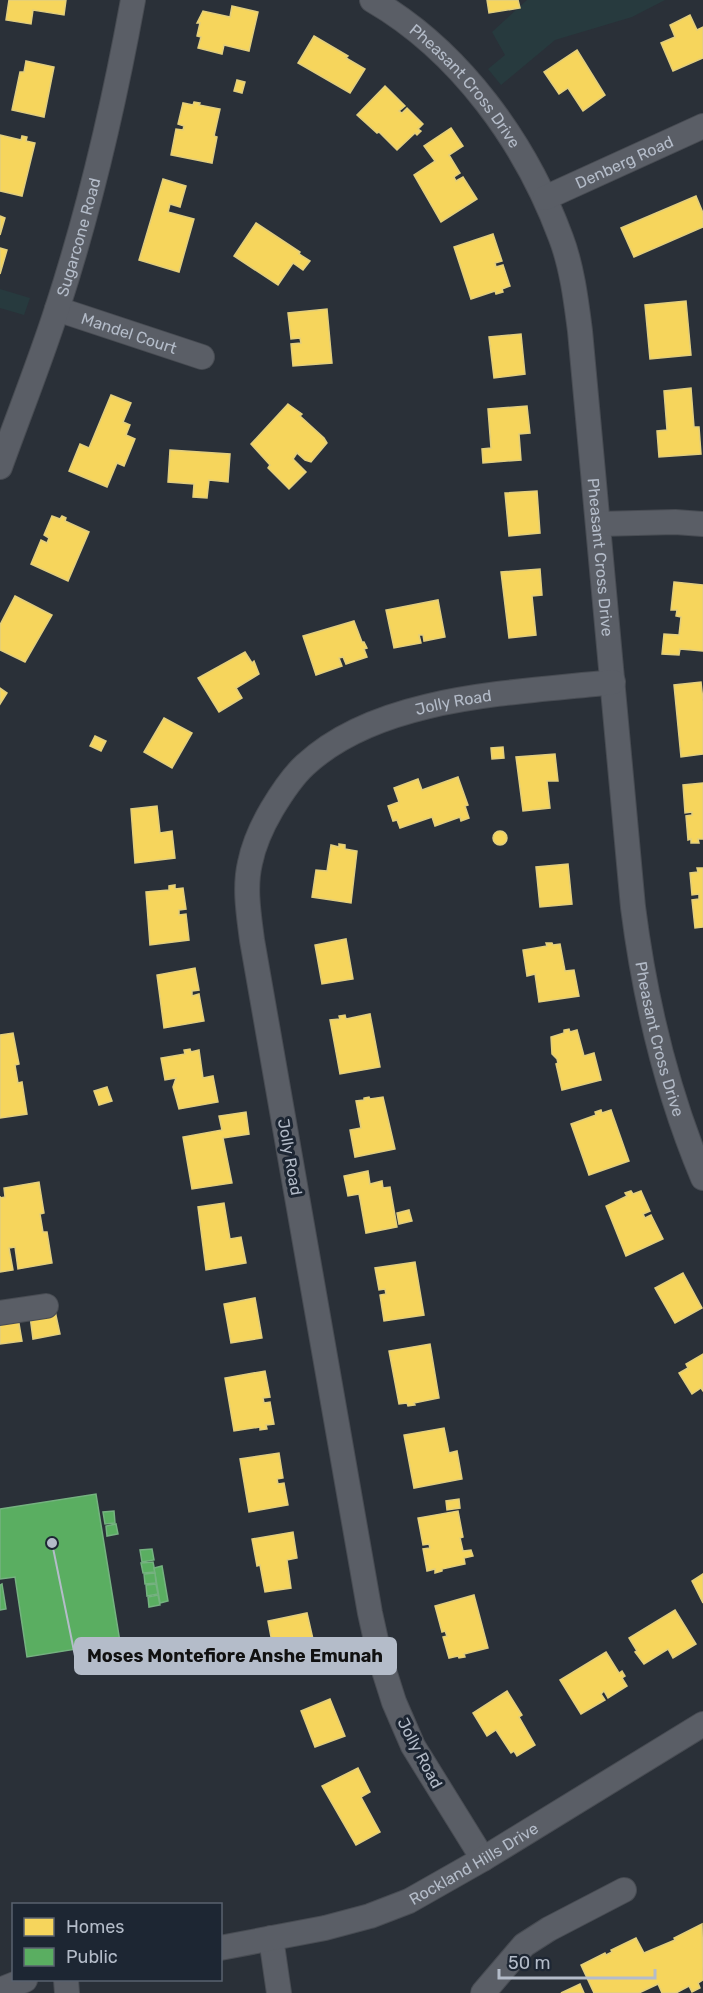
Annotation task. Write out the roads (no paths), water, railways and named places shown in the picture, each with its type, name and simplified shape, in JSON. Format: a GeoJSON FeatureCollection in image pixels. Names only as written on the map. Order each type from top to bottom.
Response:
{"type":"FeatureCollection","features":[{"type":"Feature","properties":{"kind":"street","name":"Sugarcone Road"},"geometry":{"type":"LineString","coordinates":[[0,467],[57,309],[86,212],[133,0]]}},
{"type":"Feature","properties":{"kind":"street","name":"Pheasant Cross Drive"},"geometry":{"type":"LineString","coordinates":[[383,3],[426,39],[463,75],[494,113],[520,152],[545,198],[562,240],[574,288],[580,331],[640,965],[651,1021],[665,1073],[681,1124],[703,1178]]}},
{"type":"Feature","properties":{"kind":"street","name":"Denberg Road"},"geometry":{"type":"LineString","coordinates":[[545,198],[703,126]]}},
{"type":"Feature","properties":{"kind":"street","name":"Mandel Court"},"geometry":{"type":"LineString","coordinates":[[57,309],[202,357]]}},
{"type":"Feature","properties":{"kind":"street"},"geometry":{"type":"LineString","coordinates":[[599,524],[675,522],[703,524]]}},
{"type":"Feature","properties":{"kind":"street","name":"Jolly Road"},"geometry":{"type":"LineString","coordinates":[[483,1859],[412,1746],[394,1702],[380,1658],[370,1613],[252,940],[248,901],[249,865],[258,834],[280,795],[304,765],[333,744],[372,724],[414,709],[460,700],[613,682]]}},
{"type":"Feature","properties":{"kind":"street"},"geometry":{"type":"LineString","coordinates":[[0,1313],[45,1306]]}},
{"type":"Feature","properties":{"kind":"street","name":"Rockland Hills Drive"},"geometry":{"type":"LineString","coordinates":[[222,1948],[325,1928],[370,1916],[409,1901],[699,1734]]}},
{"type":"Feature","properties":{"kind":"street"},"geometry":{"type":"LineString","coordinates":[[483,1993],[524,1945],[549,1929],[624,1890]]}},
{"type":"Feature","properties":{"kind":"street"},"geometry":{"type":"LineString","coordinates":[[271,1938],[279,1993]]}},
{"type":"Feature","properties":{"kind":"street"},"geometry":{"type":"LineString","coordinates":[[0,1990],[22,1981]]}},
{"type":"Feature","properties":{"kind":"place","name":"Moses Montefiore Anshe Emunah"},"geometry":{"type":"Point","coordinates":[52,1543]}}]}
